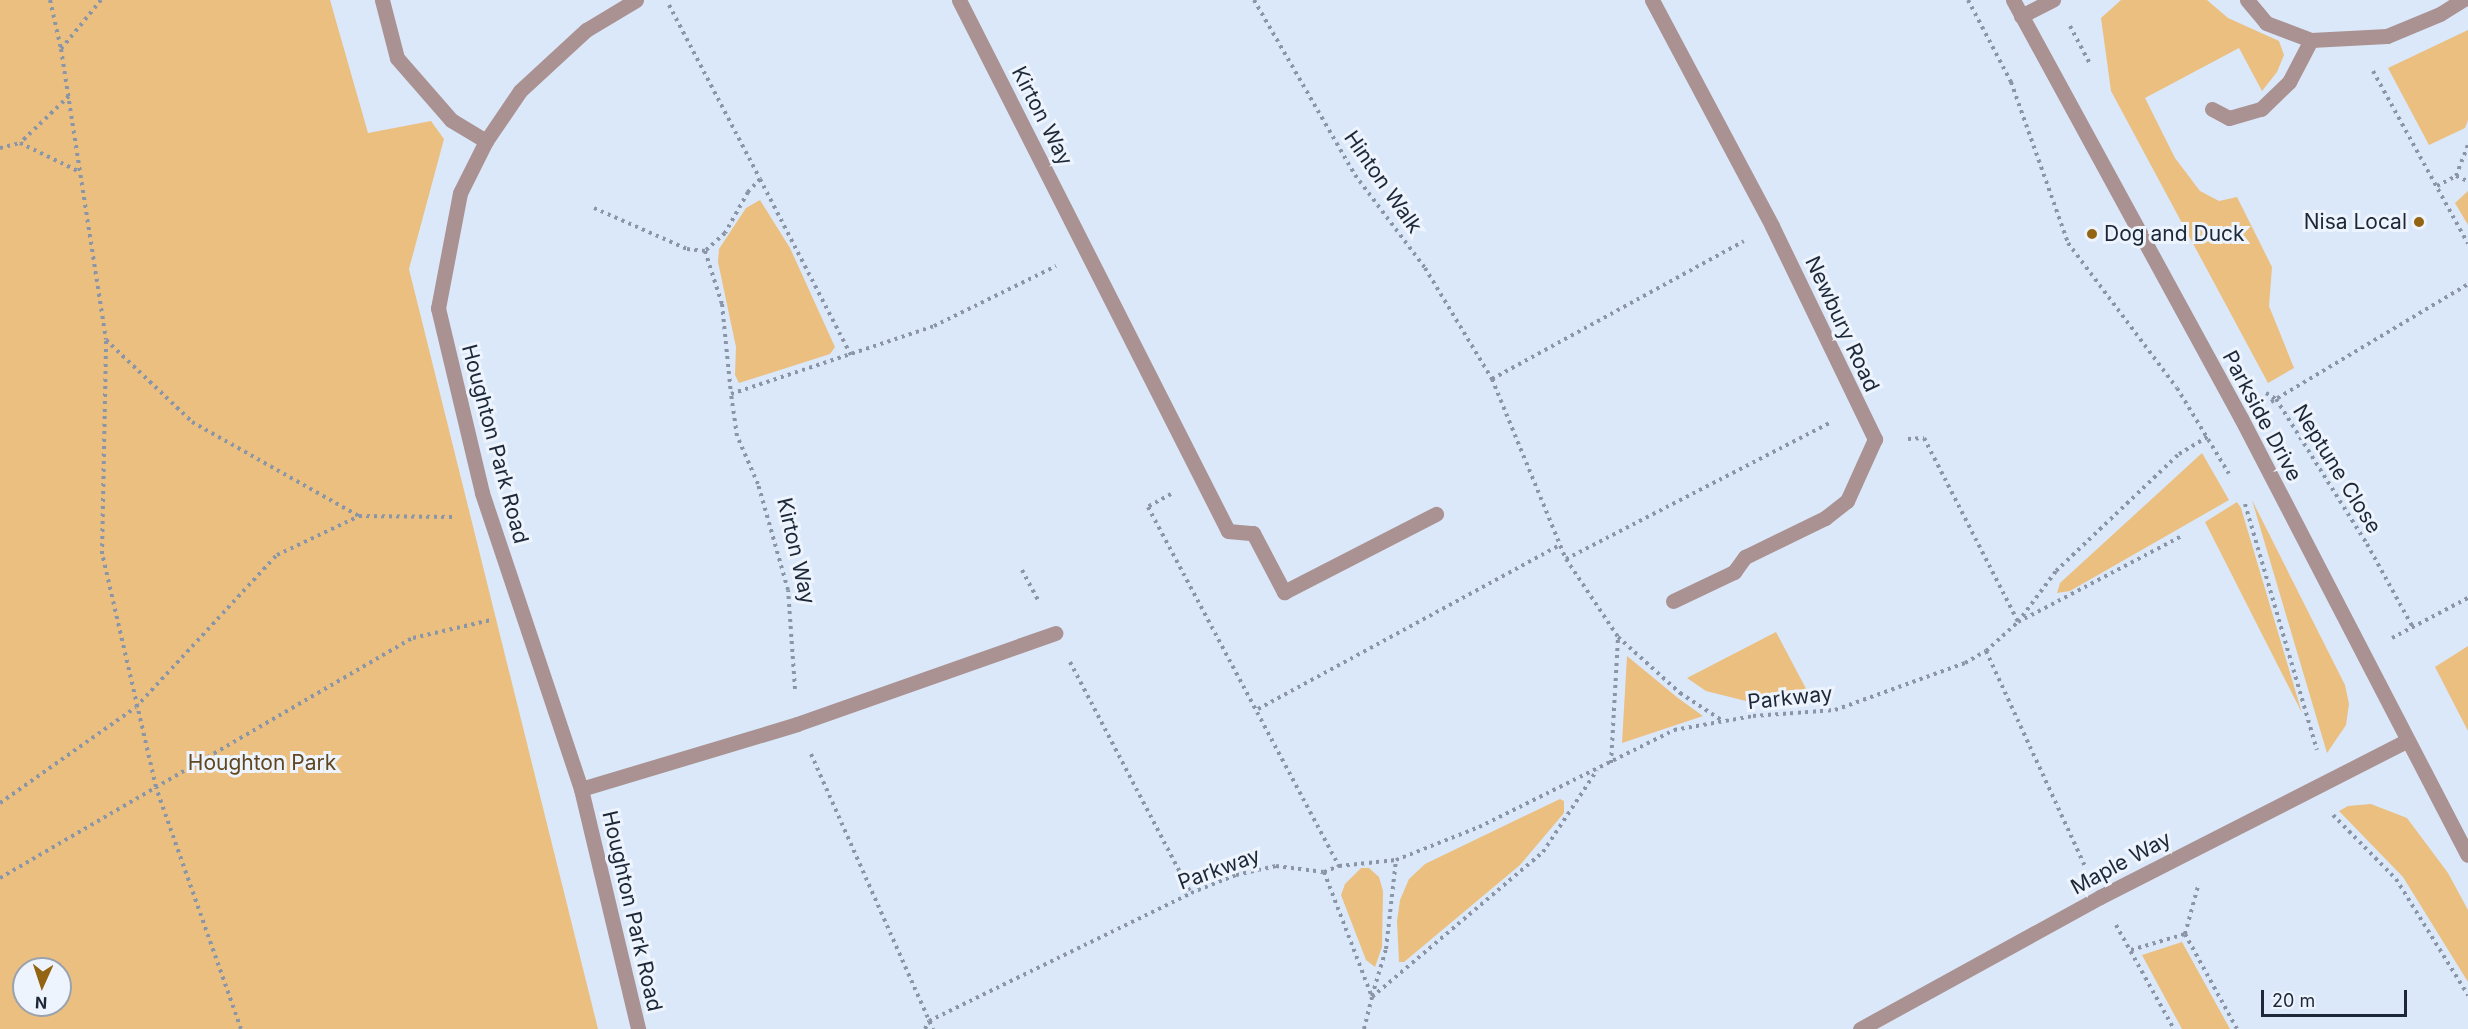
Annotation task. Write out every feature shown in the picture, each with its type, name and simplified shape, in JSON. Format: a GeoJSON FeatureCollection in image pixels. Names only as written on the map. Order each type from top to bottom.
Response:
{"type":"FeatureCollection","features":[{"type":"Feature","properties":{"kind":"street"},"geometry":{"type":"LineString","coordinates":[[382,0],[397,58],[451,120],[486,141]]}},
{"type":"Feature","properties":{"kind":"street","name":"Houghton Park Road"},"geometry":{"type":"LineString","coordinates":[[636,0],[586,30],[520,91],[486,141],[460,193],[438,308],[490,517],[581,789],[638,1029]]}},
{"type":"Feature","properties":{"kind":"street","name":"Kirton Way"},"geometry":{"type":"LineString","coordinates":[[958,0],[1228,531],[1253,533],[1284,592],[1436,514]]}},
{"type":"Feature","properties":{"kind":"street","name":"Newbury Road"},"geometry":{"type":"LineString","coordinates":[[1652,0],[1772,226],[1875,439]]}},
{"type":"Feature","properties":{"kind":"street","name":"Parkside Drive"},"geometry":{"type":"LineString","coordinates":[[2013,0],[2241,418],[2406,741],[2468,855]]}},
{"type":"Feature","properties":{"kind":"street"},"geometry":{"type":"LineString","coordinates":[[2021,16],[2054,0]]}},
{"type":"Feature","properties":{"kind":"street"},"geometry":{"type":"LineString","coordinates":[[2247,0],[2266,23],[2311,40],[2387,36],[2440,14],[2462,0]]}},
{"type":"Feature","properties":{"kind":"street"},"geometry":{"type":"LineString","coordinates":[[2212,109],[2229,118],[2261,109],[2289,82],[2311,40]]}},
{"type":"Feature","properties":{"kind":"street"},"geometry":{"type":"LineString","coordinates":[[1673,602],[1734,572],[1745,557],[1825,518],[1847,501],[1875,439]]}},
{"type":"Feature","properties":{"kind":"street"},"geometry":{"type":"LineString","coordinates":[[581,789],[797,724],[1055,633]]}},
{"type":"Feature","properties":{"kind":"street","name":"Maple Way"},"geometry":{"type":"LineString","coordinates":[[1860,1029],[2100,897],[2319,782],[2406,741]]}},
{"type":"Feature","properties":{"kind":"path"},"geometry":{"type":"LineString","coordinates":[[50,0],[62,49],[106,340],[102,554],[156,787],[241,1029]]}},
{"type":"Feature","properties":{"kind":"path"},"geometry":{"type":"LineString","coordinates":[[62,49],[101,0]]}},
{"type":"Feature","properties":{"kind":"path"},"geometry":{"type":"LineString","coordinates":[[666,0],[851,355]]}},
{"type":"Feature","properties":{"kind":"path","name":"Hinton Walk"},"geometry":{"type":"LineString","coordinates":[[1254,0],[1355,175],[1425,268],[1492,379],[1566,559],[1618,637],[1680,693],[1723,721]]}},
{"type":"Feature","properties":{"kind":"path"},"geometry":{"type":"LineString","coordinates":[[1968,0],[2011,82],[2068,243],[2176,388],[2234,483]]}},
{"type":"Feature","properties":{"kind":"path"},"geometry":{"type":"LineString","coordinates":[[2355,38],[2468,244]]}},
{"type":"Feature","properties":{"kind":"path"},"geometry":{"type":"LineString","coordinates":[[0,148],[20,143],[69,96]]}},
{"type":"Feature","properties":{"kind":"path"},"geometry":{"type":"LineString","coordinates":[[20,143],[81,172]]}},
{"type":"Feature","properties":{"kind":"path"},"geometry":{"type":"LineString","coordinates":[[2456,177],[2468,145]]}},
{"type":"Feature","properties":{"kind":"path"},"geometry":{"type":"LineString","coordinates":[[2437,186],[2456,177],[2468,181]]}},
{"type":"Feature","properties":{"kind":"path"},"geometry":{"type":"LineString","coordinates":[[594,208],[687,249],[705,251],[725,233],[748,192],[760,179]]}},
{"type":"Feature","properties":{"kind":"path"},"geometry":{"type":"LineString","coordinates":[[1492,379],[1772,226]]}},
{"type":"Feature","properties":{"kind":"path","name":"Kirton Way"},"geometry":{"type":"LineString","coordinates":[[705,251],[722,304],[736,436],[758,484],[788,590],[797,724],[933,1029]]}},
{"type":"Feature","properties":{"kind":"path"},"geometry":{"type":"LineString","coordinates":[[731,394],[934,326],[1087,252]]}},
{"type":"Feature","properties":{"kind":"path","name":"Neptune Close"},"geometry":{"type":"LineString","coordinates":[[2412,626],[2367,544],[2276,399],[2468,284]]}},
{"type":"Feature","properties":{"kind":"path"},"geometry":{"type":"LineString","coordinates":[[106,340],[192,422],[359,516]]}},
{"type":"Feature","properties":{"kind":"path"},"geometry":{"type":"LineString","coordinates":[[1566,559],[1859,407]]}},
{"type":"Feature","properties":{"kind":"path"},"geometry":{"type":"LineString","coordinates":[[1875,439],[1924,438],[2018,622],[2056,571],[2179,454],[2208,437]]}},
{"type":"Feature","properties":{"kind":"path"},"geometry":{"type":"LineString","coordinates":[[1200,477],[1148,507],[1258,709],[1339,866]]}},
{"type":"Feature","properties":{"kind":"path"},"geometry":{"type":"LineString","coordinates":[[2244,501],[2319,755],[2319,782],[2333,816],[2396,879],[2468,995]]}},
{"type":"Feature","properties":{"kind":"path"},"geometry":{"type":"LineString","coordinates":[[0,803],[136,707],[277,555],[359,516],[490,517]]}},
{"type":"Feature","properties":{"kind":"path","name":"Parkway"},"geometry":{"type":"LineString","coordinates":[[929,1021],[1191,893],[1264,867],[1324,872],[1339,866],[1396,860],[1438,846],[1597,770],[1674,730],[1723,721],[1835,710],[1965,663],[1986,651],[2018,622],[2182,536]]}},
{"type":"Feature","properties":{"kind":"path"},"geometry":{"type":"LineString","coordinates":[[1258,709],[1560,545]]}},
{"type":"Feature","properties":{"kind":"path"},"geometry":{"type":"LineString","coordinates":[[1022,570],[1191,893]]}},
{"type":"Feature","properties":{"kind":"path"},"geometry":{"type":"LineString","coordinates":[[2362,655],[2412,626],[2468,598]]}},
{"type":"Feature","properties":{"kind":"path"},"geometry":{"type":"LineString","coordinates":[[0,878],[413,638],[522,613]]}},
{"type":"Feature","properties":{"kind":"path"},"geometry":{"type":"LineString","coordinates":[[1611,763],[1618,637]]}},
{"type":"Feature","properties":{"kind":"path"},"geometry":{"type":"LineString","coordinates":[[1986,651],[2100,897],[2174,1029]]}},
{"type":"Feature","properties":{"kind":"path"},"geometry":{"type":"LineString","coordinates":[[1372,997],[1543,852],[1597,770]]}},
{"type":"Feature","properties":{"kind":"path"},"geometry":{"type":"LineString","coordinates":[[1364,1029],[1386,949],[1396,860]]}},
{"type":"Feature","properties":{"kind":"path"},"geometry":{"type":"LineString","coordinates":[[1324,872],[1372,997]]}},
{"type":"Feature","properties":{"kind":"path"},"geometry":{"type":"LineString","coordinates":[[2130,950],[2185,934],[2237,1029]]}},
{"type":"Feature","properties":{"kind":"path"},"geometry":{"type":"LineString","coordinates":[[925,1029],[929,1021]]}},
{"type":"Feature","properties":{"kind":"green space","name":"Houghton Park"},"geometry":{"type":"Polygon","coordinates":[[[0,0],[330,0],[368,133],[431,121],[444,139],[409,269],[598,1029],[0,1029],[0,0]]]}},
{"type":"Feature","properties":{"kind":"green space"},"geometry":{"type":"Polygon","coordinates":[[[2121,0],[2207,0],[2228,18],[2279,41],[2284,55],[2277,72],[2262,91],[2239,48],[2145,98],[2175,158],[2200,191],[2219,201],[2237,197],[2272,267],[2269,306],[2294,368],[2268,383],[2111,91],[2101,18],[2121,0]]]}},
{"type":"Feature","properties":{"kind":"green space"},"geometry":{"type":"Polygon","coordinates":[[[2468,30],[2468,120],[2465,128],[2429,145],[2388,68],[2468,30]]]}},
{"type":"Feature","properties":{"kind":"green space"},"geometry":{"type":"Polygon","coordinates":[[[2468,191],[2468,225],[2455,203],[2468,191]]]}},
{"type":"Feature","properties":{"kind":"green space"},"geometry":{"type":"Polygon","coordinates":[[[760,200],[790,248],[835,347],[830,354],[739,383],[735,375],[736,347],[718,262],[719,249],[746,208],[760,200]]]}},
{"type":"Feature","properties":{"kind":"green space"},"geometry":{"type":"Polygon","coordinates":[[[2202,453],[2229,500],[2070,591],[2057,593],[2060,583],[2202,453]]]}},
{"type":"Feature","properties":{"kind":"green space"},"geometry":{"type":"Polygon","coordinates":[[[2252,500],[2345,685],[2349,704],[2346,725],[2327,753],[2252,500]]]}},
{"type":"Feature","properties":{"kind":"green space"},"geometry":{"type":"Polygon","coordinates":[[[2237,502],[2241,508],[2302,713],[2205,522],[2237,502]]]}},
{"type":"Feature","properties":{"kind":"green space"},"geometry":{"type":"Polygon","coordinates":[[[1776,632],[1812,700],[1750,702],[1706,691],[1687,678],[1776,632]]]}},
{"type":"Feature","properties":{"kind":"green space"},"geometry":{"type":"Polygon","coordinates":[[[2468,646],[2468,731],[2435,667],[2468,646]]]}},
{"type":"Feature","properties":{"kind":"green space"},"geometry":{"type":"Polygon","coordinates":[[[1627,656],[1678,698],[1703,716],[1622,743],[1627,656]]]}},
{"type":"Feature","properties":{"kind":"green space"},"geometry":{"type":"Polygon","coordinates":[[[1560,799],[1564,801],[1564,813],[1520,865],[1404,962],[1399,962],[1397,921],[1400,900],[1409,879],[1425,864],[1560,799]]]}},
{"type":"Feature","properties":{"kind":"green space"},"geometry":{"type":"Polygon","coordinates":[[[2371,804],[2407,818],[2448,873],[2468,910],[2468,982],[2403,877],[2339,811],[2348,806],[2371,804]]]}},
{"type":"Feature","properties":{"kind":"green space"},"geometry":{"type":"Polygon","coordinates":[[[1361,868],[1369,868],[1379,877],[1383,891],[1382,947],[1375,967],[1366,960],[1341,895],[1345,884],[1361,868]]]}},
{"type":"Feature","properties":{"kind":"green space"},"geometry":{"type":"Polygon","coordinates":[[[2182,942],[2230,1029],[2182,1029],[2142,955],[2182,942]]]}},
{"type":"Feature","properties":{"kind":"place","name":"Nisa Local"},"geometry":{"type":"Point","coordinates":[2419,222]}},
{"type":"Feature","properties":{"kind":"place","name":"Dog and Duck"},"geometry":{"type":"Point","coordinates":[2092,234]}}]}
